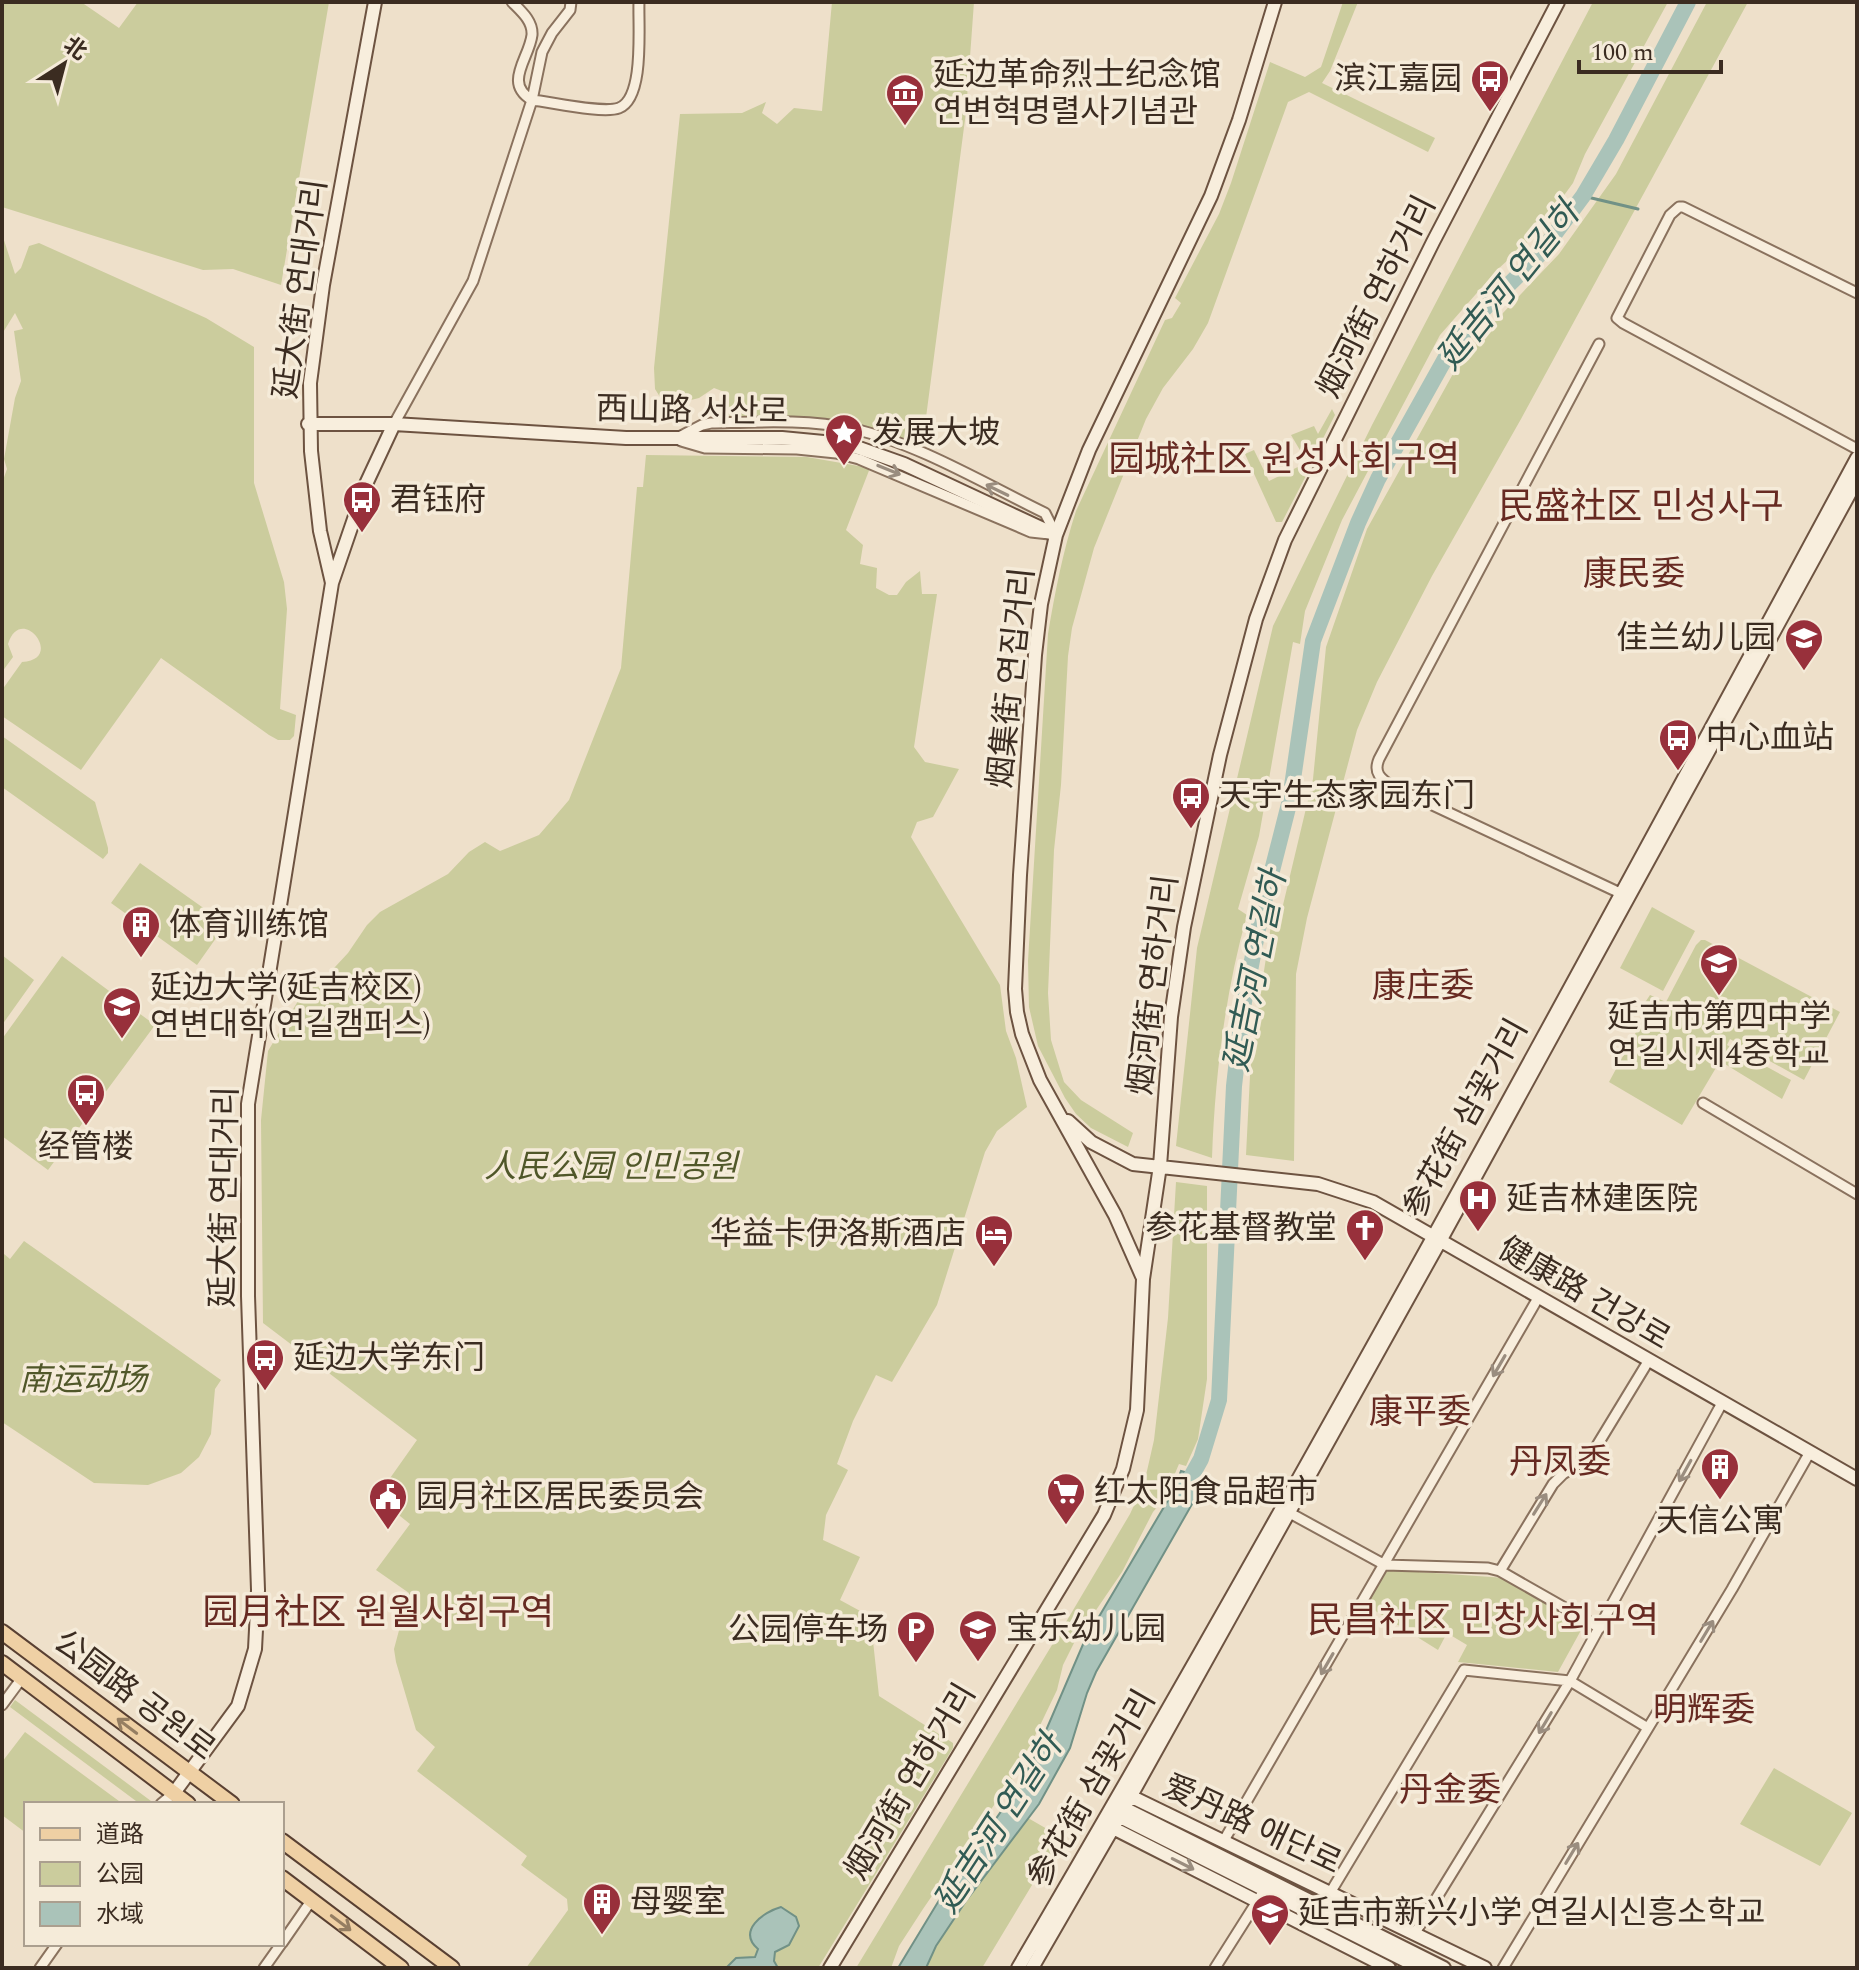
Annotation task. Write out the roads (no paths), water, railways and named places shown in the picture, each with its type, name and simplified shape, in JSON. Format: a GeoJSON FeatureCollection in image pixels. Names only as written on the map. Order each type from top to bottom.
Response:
{"type":"FeatureCollection","features":[{"type":"Feature","properties":{"kind":"main road","name":"延大街 연대거리"},"geometry":{"type":"LineString","coordinates":[[332,583],[320,531],[308,424],[312,354],[375,2]]}},
{"type":"Feature","properties":{"kind":"main road","name":"烟集街 연집거리"},"geometry":{"type":"LineString","coordinates":[[1143,1279],[1115,1215],[1040,1080],[1022,1034],[1015,989],[1035,655],[1041,604],[1056,535],[1089,450],[1211,196],[1244,106],[1275,2]]}},
{"type":"Feature","properties":{"kind":"main road","name":"烟河街 연하거리"},"geometry":{"type":"LineString","coordinates":[[830,1968],[1104,1515],[1116,1490],[1128,1455],[1137,1410],[1143,1279],[1160,1166],[1171,1017],[1184,927],[1220,755],[1256,619],[1285,540],[1433,242],[1558,2]]}},
{"type":"Feature","properties":{"kind":"main road","name":"西山路 서산로"},"geometry":{"type":"LineString","coordinates":[[308,424],[394,424],[675,439],[809,439],[859,448],[904,464],[1056,535]]}},
{"type":"Feature","properties":{"kind":"main road","name":"延大街 연대거리"},"geometry":{"type":"LineString","coordinates":[[174,1793],[238,1706],[255,1649],[258,1590],[248,1296],[248,1104],[332,583],[366,484],[394,424]]}},
{"type":"Feature","properties":{"kind":"main road","name":"参花街 삼꽃거리"},"geometry":{"type":"LineString","coordinates":[[1018,1968],[1130,1796],[1288,1512],[1857,458]]}},
{"type":"Feature","properties":{"kind":"main road","name":"参花街 삼꽃거리"},"geometry":{"type":"LineString","coordinates":[[1032,1968],[1857,480]]}},
{"type":"Feature","properties":{"kind":"main road","name":"健康路 건강로"},"geometry":{"type":"LineString","coordinates":[[1056,1108],[1080,1133],[1104,1150],[1133,1164],[1295,1181],[1340,1189],[1373,1202],[1857,1479]]}},
{"type":"Feature","properties":{"kind":"main road","name":"公园路 공원로"},"geometry":{"type":"LineString","coordinates":[[2,1632],[229,1802]]}},
{"type":"Feature","properties":{"kind":"main road","name":"公园路 공원로"},"geometry":{"type":"LineString","coordinates":[[2,1663],[185,1802]]}},
{"type":"Feature","properties":{"kind":"main road","name":"爱丹路 애단로"},"geometry":{"type":"LineString","coordinates":[[1130,1796],[1485,1968]]}},
{"type":"Feature","properties":{"kind":"main road","name":"爱丹路 애단로"},"geometry":{"type":"LineString","coordinates":[[1116,1814],[1420,1968]]}},
{"type":"Feature","properties":{"kind":"main road","name":"爱丹路 애단로"},"geometry":{"type":"LineString","coordinates":[[1116,1814],[1257,1902],[1389,1968]]}},
{"type":"Feature","properties":{"kind":"main road","name":"爱丹路 애단로"},"geometry":{"type":"LineString","coordinates":[[1116,1814],[1444,1968]]}},
{"type":"Feature","properties":{"kind":"main road"},"geometry":{"type":"LineString","coordinates":[[284,1842],[452,1968]]}},
{"type":"Feature","properties":{"kind":"main road"},"geometry":{"type":"LineString","coordinates":[[284,1880],[401,1968]]}},
{"type":"Feature","properties":{"kind":"street"},"geometry":{"type":"LineString","coordinates":[[512,2],[525,14],[532,35],[520,67],[518,85],[522,94],[532,100],[606,109],[621,107],[632,97],[637,84],[639,2]]}},
{"type":"Feature","properties":{"kind":"street"},"geometry":{"type":"LineString","coordinates":[[394,424],[473,281],[532,100],[542,52],[570,10],[571,2]]}},
{"type":"Feature","properties":{"kind":"street"},"geometry":{"type":"LineString","coordinates":[[1857,293],[1679,207],[1670,215],[1617,318],[1857,449]]}},
{"type":"Feature","properties":{"kind":"street"},"geometry":{"type":"LineString","coordinates":[[1599,344],[1379,759],[1377,769],[1379,777],[1392,786],[1620,893]]}},
{"type":"Feature","properties":{"kind":"street"},"geometry":{"type":"LineString","coordinates":[[1703,1103],[1857,1194]]}},
{"type":"Feature","properties":{"kind":"street"},"geometry":{"type":"LineString","coordinates":[[1223,1842],[1538,1298]]}},
{"type":"Feature","properties":{"kind":"street"},"geometry":{"type":"LineString","coordinates":[[1500,1571],[1553,1484],[1590,1457],[1649,1360]]}},
{"type":"Feature","properties":{"kind":"street"},"geometry":{"type":"LineString","coordinates":[[1415,1933],[1570,1681],[1722,1403]]}},
{"type":"Feature","properties":{"kind":"street"},"geometry":{"type":"LineString","coordinates":[[1503,1968],[1732,1589],[1810,1452]]}},
{"type":"Feature","properties":{"kind":"street"},"geometry":{"type":"LineString","coordinates":[[1288,1512],[1385,1565],[1500,1571],[1600,1628]]}},
{"type":"Feature","properties":{"kind":"street"},"geometry":{"type":"LineString","coordinates":[[1321,1908],[1464,1670],[1570,1681],[1648,1728]]}},
{"type":"Feature","properties":{"kind":"street"},"geometry":{"type":"LineString","coordinates":[[2,1705],[22,1678]]}},
{"type":"Feature","properties":{"kind":"street"},"geometry":{"type":"LineString","coordinates":[[163,1802],[174,1793]]}},
{"type":"Feature","properties":{"kind":"street"},"geometry":{"type":"LineString","coordinates":[[1215,1968],[1265,1889]]}},
{"type":"Feature","properties":{"kind":"street"},"geometry":{"type":"LineString","coordinates":[[284,1941],[311,1901]]}},
{"type":"Feature","properties":{"kind":"street"},"geometry":{"type":"LineString","coordinates":[[40,1968],[56,1946]]}},
{"type":"Feature","properties":{"kind":"street"},"geometry":{"type":"LineString","coordinates":[[264,1968],[280,1946]]}},
{"type":"Feature","properties":{"kind":"water"},"geometry":{"type":"Polygon","coordinates":[[[1181,1471],[1207,1478],[1096,1672],[1070,1748],[1039,1804],[966,1901],[936,1946],[926,1968],[898,1968],[938,1902],[1020,1784],[1084,1642],[1174,1490],[1181,1471]]]}},
{"type":"Feature","properties":{"kind":"water"},"geometry":{"type":"Polygon","coordinates":[[[781,1907],[796,1917],[799,1926],[789,1945],[775,1952],[774,1961],[778,1968],[726,1968],[736,1958],[755,1957],[758,1949],[752,1942],[751,1929],[760,1918],[781,1907]]]}},
{"type":"Feature","properties":{"kind":"waterway","name":"延吉河 연길하"},"geometry":{"type":"LineString","coordinates":[[1182,1493],[1201,1459],[1219,1400],[1234,1086],[1243,1007],[1261,914],[1290,800],[1313,641],[1378,479],[1450,350],[1482,311],[1539,255],[1583,196],[1688,2]]}},
{"type":"Feature","properties":{"kind":"waterway"},"geometry":{"type":"LineString","coordinates":[[1583,196],[1638,209]]}},
{"type":"Feature","properties":{"kind":"place","name":"滨江嘉园"},"geometry":{"type":"Point","coordinates":[1490,113]}},
{"type":"Feature","properties":{"kind":"place","name":"延边革命烈士纪念馆 연변혁명렬사기념관"},"geometry":{"type":"Point","coordinates":[905,127]}},
{"type":"Feature","properties":{"kind":"place","name":"发展大坡"},"geometry":{"type":"Point","coordinates":[844,467]}},
{"type":"Feature","properties":{"kind":"place","name":"君钰府"},"geometry":{"type":"Point","coordinates":[362,534]}},
{"type":"Feature","properties":{"kind":"place","name":"佳兰幼儿园"},"geometry":{"type":"Point","coordinates":[1804,672]}},
{"type":"Feature","properties":{"kind":"place","name":"中心血站"},"geometry":{"type":"Point","coordinates":[1678,772]}},
{"type":"Feature","properties":{"kind":"place","name":"天宇生态家园东门"},"geometry":{"type":"Point","coordinates":[1191,830]}},
{"type":"Feature","properties":{"kind":"place","name":"体育训练馆"},"geometry":{"type":"Point","coordinates":[141,959]}},
{"type":"Feature","properties":{"kind":"place","name":"延吉市第四中学 연길시제4중학교"},"geometry":{"type":"Point","coordinates":[1719,997]}},
{"type":"Feature","properties":{"kind":"place","name":"延边大学(延吉校区) 연변대학(연길캠퍼스)"},"geometry":{"type":"Point","coordinates":[122,1040]}},
{"type":"Feature","properties":{"kind":"place","name":"经管楼"},"geometry":{"type":"Point","coordinates":[86,1127]}},
{"type":"Feature","properties":{"kind":"place","name":"延吉林建医院"},"geometry":{"type":"Point","coordinates":[1478,1233]}},
{"type":"Feature","properties":{"kind":"place","name":"参花基督教堂"},"geometry":{"type":"Point","coordinates":[1365,1262]}},
{"type":"Feature","properties":{"kind":"place","name":"华益卡伊洛斯酒店"},"geometry":{"type":"Point","coordinates":[994,1268]}},
{"type":"Feature","properties":{"kind":"place","name":"延边大学东门"},"geometry":{"type":"Point","coordinates":[265,1392]}},
{"type":"Feature","properties":{"kind":"place","name":"天信公寓"},"geometry":{"type":"Point","coordinates":[1720,1501]}},
{"type":"Feature","properties":{"kind":"place","name":"红太阳食品超市"},"geometry":{"type":"Point","coordinates":[1066,1526]}},
{"type":"Feature","properties":{"kind":"place","name":"园月社区居民委员会"},"geometry":{"type":"Point","coordinates":[388,1531]}},
{"type":"Feature","properties":{"kind":"place","name":"宝乐幼儿园"},"geometry":{"type":"Point","coordinates":[978,1663]}},
{"type":"Feature","properties":{"kind":"place","name":"公园停车场"},"geometry":{"type":"Point","coordinates":[916,1664]}},
{"type":"Feature","properties":{"kind":"place","name":"母婴室"},"geometry":{"type":"Point","coordinates":[602,1936]}},
{"type":"Feature","properties":{"kind":"place","name":"延吉市新兴小学 연길시신흥소학교"},"geometry":{"type":"Point","coordinates":[1270,1947]}},
{"type":"Feature","properties":{"kind":"district","name":"园城社区 원성사회구역"},"geometry":{"type":"Point","coordinates":[1284,460]}},
{"type":"Feature","properties":{"kind":"district","name":"民盛社区 민성사구"},"geometry":{"type":"Point","coordinates":[1641,507]}},
{"type":"Feature","properties":{"kind":"district","name":"康民委"},"geometry":{"type":"Point","coordinates":[1634,575]}},
{"type":"Feature","properties":{"kind":"district","name":"康庄委"},"geometry":{"type":"Point","coordinates":[1423,987]}},
{"type":"Feature","properties":{"kind":"district","name":"康平委"},"geometry":{"type":"Point","coordinates":[1420,1413]}},
{"type":"Feature","properties":{"kind":"district","name":"丹凤委"},"geometry":{"type":"Point","coordinates":[1560,1463]}},
{"type":"Feature","properties":{"kind":"district","name":"园月社区 원월사회구역"},"geometry":{"type":"Point","coordinates":[378,1613]}},
{"type":"Feature","properties":{"kind":"district","name":"民昌社区 민창사회구역"},"geometry":{"type":"Point","coordinates":[1483,1621]}},
{"type":"Feature","properties":{"kind":"district","name":"明辉委"},"geometry":{"type":"Point","coordinates":[1704,1711]}},
{"type":"Feature","properties":{"kind":"district","name":"丹金委"},"geometry":{"type":"Point","coordinates":[1450,1791]}},
{"type":"Feature","properties":{"kind":"park label","name":"人民公园 인민공원"},"geometry":{"type":"Point","coordinates":[611,1167]}},
{"type":"Feature","properties":{"kind":"park label","name":"南运动场"},"geometry":{"type":"Point","coordinates":[83,1380]}}]}
